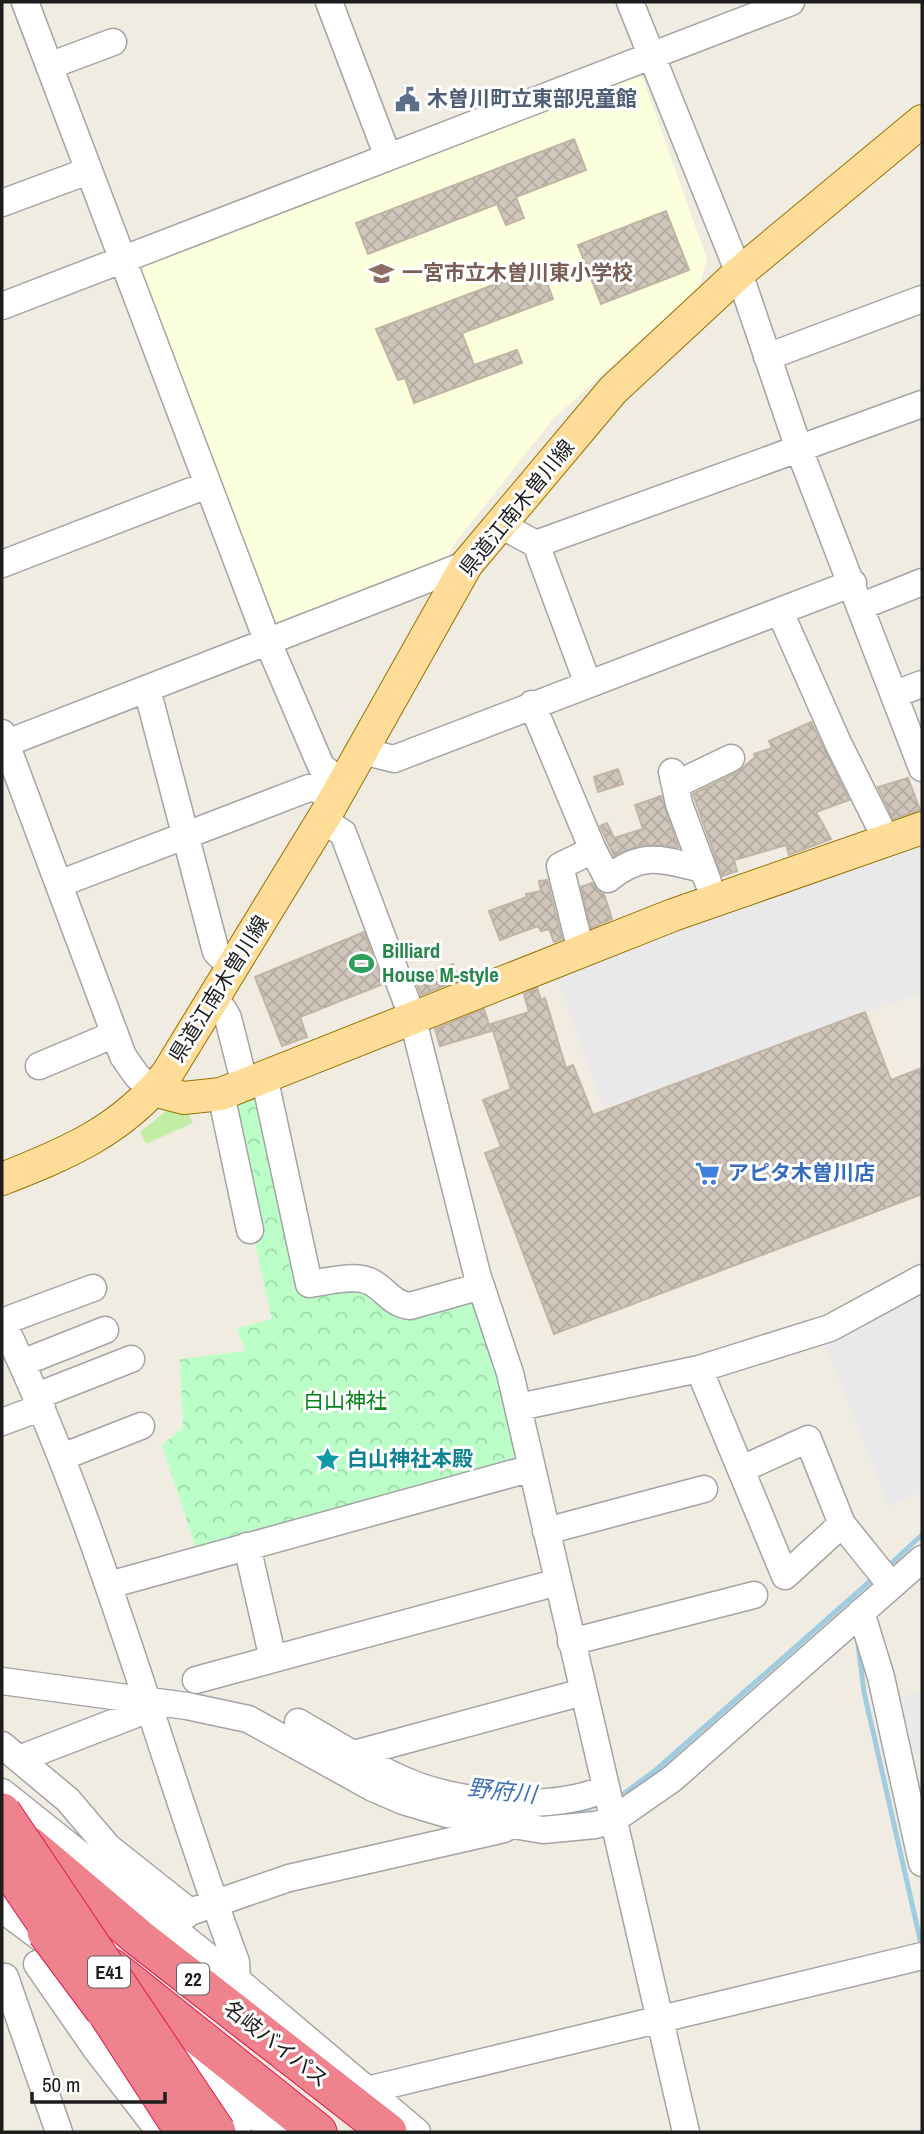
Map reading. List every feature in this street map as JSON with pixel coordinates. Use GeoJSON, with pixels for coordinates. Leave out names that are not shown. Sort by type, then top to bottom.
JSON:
{"type":"FeatureCollection","features":[{"type":"Feature","properties":{"kind":"highway","name":"E41"},"geometry":{"type":"LineString","coordinates":[[2,1812],[223,2112]]}},
{"type":"Feature","properties":{"kind":"highway","name":"名岐バイパス"},"geometry":{"type":"LineString","coordinates":[[2,1821],[139,1938],[388,2132]]}},
{"type":"Feature","properties":{"kind":"highway","name":"E41"},"geometry":{"type":"LineString","coordinates":[[2,1859],[184,2132]]}},
{"type":"Feature","properties":{"kind":"highway","name":"名岐バイパス"},"geometry":{"type":"LineString","coordinates":[[2,1875],[318,2132]]}},
{"type":"Feature","properties":{"kind":"highway"},"geometry":{"type":"LineString","coordinates":[[2,1875],[104,2010]]}},
{"type":"Feature","properties":{"kind":"main road","name":"県道江南木曽川線"},"geometry":{"type":"LineString","coordinates":[[2,1179],[59,1156],[110,1130],[153,1090],[211,1003],[333,801],[467,564],[613,390],[739,273],[922,121]]}},
{"type":"Feature","properties":{"kind":"main road","name":"県道江南木曽川線"},"geometry":{"type":"LineString","coordinates":[[153,1090],[184,1098],[243,1085],[412,1016],[715,900],[922,828]]}},
{"type":"Feature","properties":{"kind":"street"},"geometry":{"type":"LineString","coordinates":[[25,2],[267,640],[321,766],[343,833],[412,1016],[481,1286],[519,1408],[686,2132]]}},
{"type":"Feature","properties":{"kind":"street"},"geometry":{"type":"LineString","coordinates":[[329,2],[388,157]]}},
{"type":"Feature","properties":{"kind":"street"},"geometry":{"type":"LineString","coordinates":[[630,2],[739,273],[799,449],[922,768]]}},
{"type":"Feature","properties":{"kind":"street"},"geometry":{"type":"LineString","coordinates":[[2,306],[792,2]]}},
{"type":"Feature","properties":{"kind":"street"},"geometry":{"type":"LineString","coordinates":[[49,66],[113,41]]}},
{"type":"Feature","properties":{"kind":"street"},"geometry":{"type":"LineString","coordinates":[[2,203],[88,171]]}},
{"type":"Feature","properties":{"kind":"street"},"geometry":{"type":"LineString","coordinates":[[767,357],[922,299]]}},
{"type":"Feature","properties":{"kind":"street"},"geometry":{"type":"LineString","coordinates":[[536,544],[922,404]]}},
{"type":"Feature","properties":{"kind":"street"},"geometry":{"type":"LineString","coordinates":[[2,564],[207,485]]}},
{"type":"Feature","properties":{"kind":"street"},"geometry":{"type":"LineString","coordinates":[[499,524],[536,544],[587,684]]}},
{"type":"Feature","properties":{"kind":"street"},"geometry":{"type":"LineString","coordinates":[[153,1090],[137,1076],[124,1056],[3,740],[147,689],[467,564]]}},
{"type":"Feature","properties":{"kind":"street"},"geometry":{"type":"LineString","coordinates":[[362,751],[394,759],[532,704],[780,612],[922,582]]}},
{"type":"Feature","properties":{"kind":"street"},"geometry":{"type":"LineString","coordinates":[[780,612],[838,744],[886,839]]}},
{"type":"Feature","properties":{"kind":"street"},"geometry":{"type":"LineString","coordinates":[[895,694],[922,684]]}},
{"type":"Feature","properties":{"kind":"street"},"geometry":{"type":"LineString","coordinates":[[147,689],[216,952],[232,967]]}},
{"type":"Feature","properties":{"kind":"street"},"geometry":{"type":"LineString","coordinates":[[532,704],[593,850],[608,879],[619,870],[648,857],[703,869]]}},
{"type":"Feature","properties":{"kind":"street"},"geometry":{"type":"LineString","coordinates":[[715,900],[673,779],[731,758]]}},
{"type":"Feature","properties":{"kind":"street"},"geometry":{"type":"LineString","coordinates":[[59,884],[309,788],[317,789],[333,801]]}},
{"type":"Feature","properties":{"kind":"street"},"geometry":{"type":"LineString","coordinates":[[581,951],[560,866],[593,850]]}},
{"type":"Feature","properties":{"kind":"street"},"geometry":{"type":"LineString","coordinates":[[211,1003],[223,1009],[228,1018],[243,1085],[309,1283],[359,1278],[371,1281],[398,1305],[410,1306],[481,1286]]}},
{"type":"Feature","properties":{"kind":"street"},"geometry":{"type":"LineString","coordinates":[[39,1066],[115,1034]]}},
{"type":"Feature","properties":{"kind":"street"},"geometry":{"type":"LineString","coordinates":[[243,1085],[250,1230]]}},
{"type":"Feature","properties":{"kind":"street"},"geometry":{"type":"LineString","coordinates":[[519,1408],[699,1369],[830,1328],[922,1278]]}},
{"type":"Feature","properties":{"kind":"street"},"geometry":{"type":"LineString","coordinates":[[93,1288],[2,1322],[62,1457],[146,1696],[192,1914],[237,1980],[417,2132]]}},
{"type":"Feature","properties":{"kind":"street"},"geometry":{"type":"LineString","coordinates":[[22,1363],[105,1330]]}},
{"type":"Feature","properties":{"kind":"street"},"geometry":{"type":"LineString","coordinates":[[2,1422],[39,1401],[131,1359]]}},
{"type":"Feature","properties":{"kind":"street"},"geometry":{"type":"LineString","coordinates":[[699,1369],[785,1576],[842,1524]]}},
{"type":"Feature","properties":{"kind":"street"},"geometry":{"type":"LineString","coordinates":[[62,1457],[141,1426]]}},
{"type":"Feature","properties":{"kind":"street"},"geometry":{"type":"LineString","coordinates":[[741,1469],[808,1439],[842,1524],[883,1577]]}},
{"type":"Feature","properties":{"kind":"street"},"geometry":{"type":"LineString","coordinates":[[109,1585],[532,1468]]}},
{"type":"Feature","properties":{"kind":"street"},"geometry":{"type":"LineString","coordinates":[[546,1531],[704,1489]]}},
{"type":"Feature","properties":{"kind":"street"},"geometry":{"type":"LineString","coordinates":[[247,1546],[273,1659]]}},
{"type":"Feature","properties":{"kind":"street"},"geometry":{"type":"LineString","coordinates":[[298,1722],[408,1783],[498,1801],[556,1802],[583,1798],[609,1804],[672,1779],[861,1612],[883,1577],[922,1559]]}},
{"type":"Feature","properties":{"kind":"street"},"geometry":{"type":"LineString","coordinates":[[196,1680],[558,1582]]}},
{"type":"Feature","properties":{"kind":"street"},"geometry":{"type":"LineString","coordinates":[[571,1642],[754,1595]]}},
{"type":"Feature","properties":{"kind":"street"},"geometry":{"type":"LineString","coordinates":[[861,1612],[881,1677],[922,1863]]}},
{"type":"Feature","properties":{"kind":"street"},"geometry":{"type":"LineString","coordinates":[[2,1667],[248,1719],[403,1801],[447,1814],[543,1830],[595,1825],[609,1804]]}},
{"type":"Feature","properties":{"kind":"street"},"geometry":{"type":"LineString","coordinates":[[2,1681],[146,1696]]}},
{"type":"Feature","properties":{"kind":"street"},"geometry":{"type":"LineString","coordinates":[[354,1754],[583,1692]]}},
{"type":"Feature","properties":{"kind":"street"},"geometry":{"type":"LineString","coordinates":[[146,1696],[10,1752],[68,1800],[108,1847],[192,1914],[236,1962],[237,1980]]}},
{"type":"Feature","properties":{"kind":"street"},"geometry":{"type":"LineString","coordinates":[[2,1792],[192,1914]]}},
{"type":"Feature","properties":{"kind":"street"},"geometry":{"type":"LineString","coordinates":[[192,1914],[289,1878],[516,1826]]}},
{"type":"Feature","properties":{"kind":"street"},"geometry":{"type":"LineString","coordinates":[[2,1909],[44,1955],[223,2112],[238,2132]]}},
{"type":"Feature","properties":{"kind":"street"},"geometry":{"type":"LineString","coordinates":[[44,1955],[3,1978],[59,2132]]}},
{"type":"Feature","properties":{"kind":"street"},"geometry":{"type":"LineString","coordinates":[[44,1955],[96,2049],[160,2132]]}},
{"type":"Feature","properties":{"kind":"street"},"geometry":{"type":"LineString","coordinates":[[367,2090],[922,1956]]}},
{"type":"Feature","properties":{"kind":"street"},"geometry":{"type":"LineString","coordinates":[[176,2132],[223,2112],[275,2132]]}},
{"type":"Feature","properties":{"kind":"shaded area"},"geometry":{"type":"Polygon","coordinates":[[[636,75],[643,79],[707,259],[699,287],[553,419],[455,543],[444,566],[279,627],[268,622],[134,277],[142,263],[636,75]]]}},
{"type":"Feature","properties":{"kind":"shaded area"},"geometry":{"type":"Polygon","coordinates":[[[922,841],[922,992],[604,1109],[556,975],[922,841]]]}},
{"type":"Feature","properties":{"kind":"shaded area"},"geometry":{"type":"Polygon","coordinates":[[[922,1290],[922,1491],[889,1507],[824,1341],[922,1290]]]}},
{"type":"Feature","properties":{"kind":"shaded area"},"geometry":{"type":"Polygon","coordinates":[[[922,1691],[922,1755],[905,1758],[891,1699],[922,1691]]]}},
{"type":"Feature","properties":{"kind":"green space","name":"白山神社"},"geometry":{"type":"Polygon","coordinates":[[[257,1079],[306,1297],[364,1285],[398,1305],[484,1295],[530,1458],[200,1560],[162,1445],[183,1428],[180,1359],[245,1351],[237,1328],[272,1319],[221,1094],[257,1079]]]}},
{"type":"Feature","properties":{"kind":"green space"},"geometry":{"type":"Polygon","coordinates":[[[166,1111],[188,1113],[193,1123],[146,1144],[140,1132],[166,1111]]]}},
{"type":"Feature","properties":{"kind":"building"},"geometry":{"type":"Polygon","coordinates":[[[574,139],[586,170],[516,197],[524,218],[506,225],[497,204],[368,254],[356,223],[574,139]]]}},
{"type":"Feature","properties":{"kind":"building"},"geometry":{"type":"Polygon","coordinates":[[[666,211],[689,270],[601,304],[578,245],[666,211]]]}},
{"type":"Feature","properties":{"kind":"building"},"geometry":{"type":"Polygon","coordinates":[[[541,267],[553,299],[462,333],[474,365],[517,350],[522,363],[414,403],[405,378],[398,380],[376,329],[541,267]]]}},
{"type":"Feature","properties":{"kind":"building"},"geometry":{"type":"Polygon","coordinates":[[[811,722],[849,800],[816,812],[831,839],[789,855],[786,845],[734,860],[737,871],[722,876],[693,794],[738,772],[755,757],[754,754],[772,748],[769,741],[811,722]]]}},
{"type":"Feature","properties":{"kind":"building"},"geometry":{"type":"Polygon","coordinates":[[[618,769],[623,784],[598,792],[594,777],[618,769]]]}},
{"type":"Feature","properties":{"kind":"building"},"geometry":{"type":"Polygon","coordinates":[[[908,778],[920,810],[893,819],[878,787],[908,778]]]}},
{"type":"Feature","properties":{"kind":"building"},"geometry":{"type":"Polygon","coordinates":[[[661,796],[678,847],[641,845],[614,856],[600,826],[607,823],[614,838],[643,829],[635,805],[661,796]]]}},
{"type":"Feature","properties":{"kind":"building"},"geometry":{"type":"Polygon","coordinates":[[[547,880],[562,939],[554,942],[549,929],[541,931],[538,926],[500,940],[489,911],[527,897],[526,894],[541,891],[539,881],[547,880]]]}},
{"type":"Feature","properties":{"kind":"building"},"geometry":{"type":"Polygon","coordinates":[[[592,883],[604,894],[612,919],[591,928],[581,887],[592,883]]]}},
{"type":"Feature","properties":{"kind":"building"},"geometry":{"type":"Polygon","coordinates":[[[364,932],[383,984],[300,1017],[307,1037],[282,1046],[255,977],[364,932]]]}},
{"type":"Feature","properties":{"kind":"building"},"geometry":{"type":"Polygon","coordinates":[[[453,964],[459,980],[421,995],[415,979],[453,964]]]}},
{"type":"Feature","properties":{"kind":"building","name":"アピタ木曽川店"},"geometry":{"type":"Polygon","coordinates":[[[537,988],[541,1000],[545,998],[566,1068],[573,1065],[593,1115],[865,1012],[891,1080],[922,1068],[922,1194],[554,1334],[485,1153],[501,1147],[483,1100],[511,1089],[491,1024],[529,1012],[524,994],[537,988]]]}},
{"type":"Feature","properties":{"kind":"building"},"geometry":{"type":"Polygon","coordinates":[[[484,1009],[491,1031],[440,1046],[435,1029],[484,1009]]]}},
{"type":"Feature","properties":{"kind":"waterway","name":"野府川"},"geometry":{"type":"LineString","coordinates":[[886,1568],[922,1535]]}},
{"type":"Feature","properties":{"kind":"waterway","name":"野府川"},"geometry":{"type":"LineString","coordinates":[[618,1798],[657,1769],[876,1576]]}},
{"type":"Feature","properties":{"kind":"waterway"},"geometry":{"type":"LineString","coordinates":[[858,1644],[864,1692],[922,1948]]}},
{"type":"Feature","properties":{"kind":"waterway","name":"野府川"},"geometry":{"type":"LineString","coordinates":[[558,1813],[579,1812],[602,1803]]}},
{"type":"Feature","properties":{"kind":"place","name":"木曽川町立東部児童館"},"geometry":{"type":"Point","coordinates":[407,99]}},
{"type":"Feature","properties":{"kind":"place","name":"一宮市立木曽川東小学校"},"geometry":{"type":"Point","coordinates":[382,273]}},
{"type":"Feature","properties":{"kind":"place","name":"Billiard House M-style"},"geometry":{"type":"Point","coordinates":[362,963]}},
{"type":"Feature","properties":{"kind":"place","name":"アピタ木曽川店"},"geometry":{"type":"Point","coordinates":[708,1173]}},
{"type":"Feature","properties":{"kind":"place","name":"白山神社本殿"},"geometry":{"type":"Point","coordinates":[327,1459]}}]}
